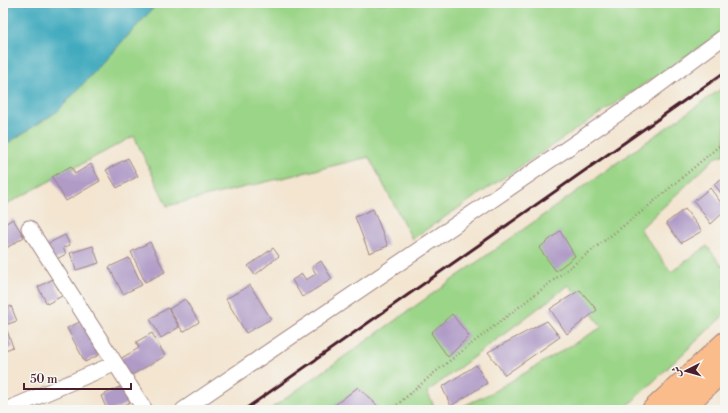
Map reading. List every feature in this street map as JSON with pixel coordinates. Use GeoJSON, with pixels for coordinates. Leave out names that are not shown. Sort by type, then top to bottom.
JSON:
{"type":"FeatureCollection","features":[{"type":"Feature","properties":{"kind":"highway"},"geometry":{"type":"LineString","coordinates":[[653,410],[725,343]]}},
{"type":"Feature","properties":{"kind":"highway"},"geometry":{"type":"LineString","coordinates":[[681,410],[725,368]]}},
{"type":"Feature","properties":{"kind":"street"},"geometry":{"type":"LineString","coordinates":[[183,410],[651,91],[725,36]]}},
{"type":"Feature","properties":{"kind":"street"},"geometry":{"type":"LineString","coordinates":[[29,228],[114,364],[145,410]]}},
{"type":"Feature","properties":{"kind":"street"},"geometry":{"type":"LineString","coordinates":[[6,410],[114,364]]}},
{"type":"Feature","properties":{"kind":"path"},"geometry":{"type":"LineString","coordinates":[[391,410],[434,373],[645,209],[725,141]]}},
{"type":"Feature","properties":{"kind":"green space"},"geometry":{"type":"Polygon","coordinates":[[[158,3],[725,3],[725,30],[412,239],[369,157],[167,206],[134,136],[3,206],[3,146],[58,111],[158,3]]]}},
{"type":"Feature","properties":{"kind":"green space"},"geometry":{"type":"Polygon","coordinates":[[[725,86],[725,154],[715,158],[640,229],[671,272],[707,246],[722,266],[725,264],[725,314],[623,410],[455,410],[491,393],[602,327],[569,285],[427,392],[436,410],[269,410],[725,86]]]}},
{"type":"Feature","properties":{"kind":"water"},"geometry":{"type":"Polygon","coordinates":[[[3,3],[158,3],[58,111],[3,146],[3,3]]]}},
{"type":"Feature","properties":{"kind":"building"},"geometry":{"type":"Polygon","coordinates":[[[128,158],[138,176],[117,188],[106,170],[128,158]]]}},
{"type":"Feature","properties":{"kind":"building"},"geometry":{"type":"Polygon","coordinates":[[[91,164],[100,181],[66,201],[52,177],[71,166],[75,174],[91,164]]]}},
{"type":"Feature","properties":{"kind":"building"},"geometry":{"type":"Polygon","coordinates":[[[725,176],[725,198],[714,184],[725,176]]]}},
{"type":"Feature","properties":{"kind":"building"},"geometry":{"type":"Polygon","coordinates":[[[710,188],[725,208],[725,211],[711,224],[694,201],[710,188]]]}},
{"type":"Feature","properties":{"kind":"building"},"geometry":{"type":"Polygon","coordinates":[[[373,209],[388,246],[369,253],[355,217],[373,209]]]}},
{"type":"Feature","properties":{"kind":"building"},"geometry":{"type":"Polygon","coordinates":[[[685,209],[702,231],[681,243],[666,223],[685,209]]]}},
{"type":"Feature","properties":{"kind":"building"},"geometry":{"type":"Polygon","coordinates":[[[13,219],[24,237],[5,249],[3,245],[3,225],[13,219]]]}},
{"type":"Feature","properties":{"kind":"building"},"geometry":{"type":"Polygon","coordinates":[[[560,231],[575,256],[556,271],[539,248],[560,231]]]}},
{"type":"Feature","properties":{"kind":"building"},"geometry":{"type":"Polygon","coordinates":[[[65,235],[70,245],[63,248],[66,254],[53,261],[45,245],[65,235]]]}},
{"type":"Feature","properties":{"kind":"building"},"geometry":{"type":"Polygon","coordinates":[[[150,242],[165,272],[145,282],[131,252],[150,242]]]}},
{"type":"Feature","properties":{"kind":"building"},"geometry":{"type":"Polygon","coordinates":[[[93,246],[99,263],[76,270],[70,253],[93,246]]]}},
{"type":"Feature","properties":{"kind":"building"},"geometry":{"type":"Polygon","coordinates":[[[273,248],[279,256],[255,275],[248,266],[273,248]]]}},
{"type":"Feature","properties":{"kind":"building"},"geometry":{"type":"Polygon","coordinates":[[[129,258],[142,285],[123,294],[109,267],[129,258]]]}},
{"type":"Feature","properties":{"kind":"building"},"geometry":{"type":"Polygon","coordinates":[[[321,261],[332,279],[302,297],[292,280],[302,274],[306,280],[316,274],[312,267],[321,261]]]}},
{"type":"Feature","properties":{"kind":"building"},"geometry":{"type":"Polygon","coordinates":[[[53,279],[62,296],[47,304],[38,287],[53,279]]]}},
{"type":"Feature","properties":{"kind":"building"},"geometry":{"type":"Polygon","coordinates":[[[250,285],[271,319],[246,333],[226,299],[250,285]]]}},
{"type":"Feature","properties":{"kind":"building"},"geometry":{"type":"Polygon","coordinates":[[[580,290],[597,310],[567,334],[550,309],[580,290]]]}},
{"type":"Feature","properties":{"kind":"building"},"geometry":{"type":"Polygon","coordinates":[[[185,299],[199,322],[183,332],[169,309],[185,299]]]}},
{"type":"Feature","properties":{"kind":"building"},"geometry":{"type":"Polygon","coordinates":[[[11,306],[17,321],[5,325],[13,347],[3,351],[3,310],[11,306]]]}},
{"type":"Feature","properties":{"kind":"building"},"geometry":{"type":"Polygon","coordinates":[[[168,308],[179,327],[161,338],[150,319],[168,308]]]}},
{"type":"Feature","properties":{"kind":"building"},"geometry":{"type":"Polygon","coordinates":[[[452,314],[469,336],[448,357],[431,333],[452,314]]]}},
{"type":"Feature","properties":{"kind":"building"},"geometry":{"type":"Polygon","coordinates":[[[82,321],[99,355],[85,362],[67,328],[82,321]]]}},
{"type":"Feature","properties":{"kind":"building"},"geometry":{"type":"Polygon","coordinates":[[[547,321],[560,337],[505,375],[488,352],[547,321]]]}},
{"type":"Feature","properties":{"kind":"building"},"geometry":{"type":"Polygon","coordinates":[[[152,333],[165,356],[128,377],[118,360],[139,348],[136,342],[152,333]]]}},
{"type":"Feature","properties":{"kind":"building"},"geometry":{"type":"Polygon","coordinates":[[[476,365],[487,383],[451,406],[442,387],[476,365]]]}},
{"type":"Feature","properties":{"kind":"building"},"geometry":{"type":"Polygon","coordinates":[[[122,386],[130,402],[114,410],[107,410],[101,396],[122,386]]]}},
{"type":"Feature","properties":{"kind":"building"},"geometry":{"type":"Polygon","coordinates":[[[358,387],[381,409],[328,410],[344,398],[358,387]]]}},
{"type":"Feature","properties":{"kind":"railway"},"geometry":{"type":"LineString","coordinates":[[244,410],[725,72]]}}]}
